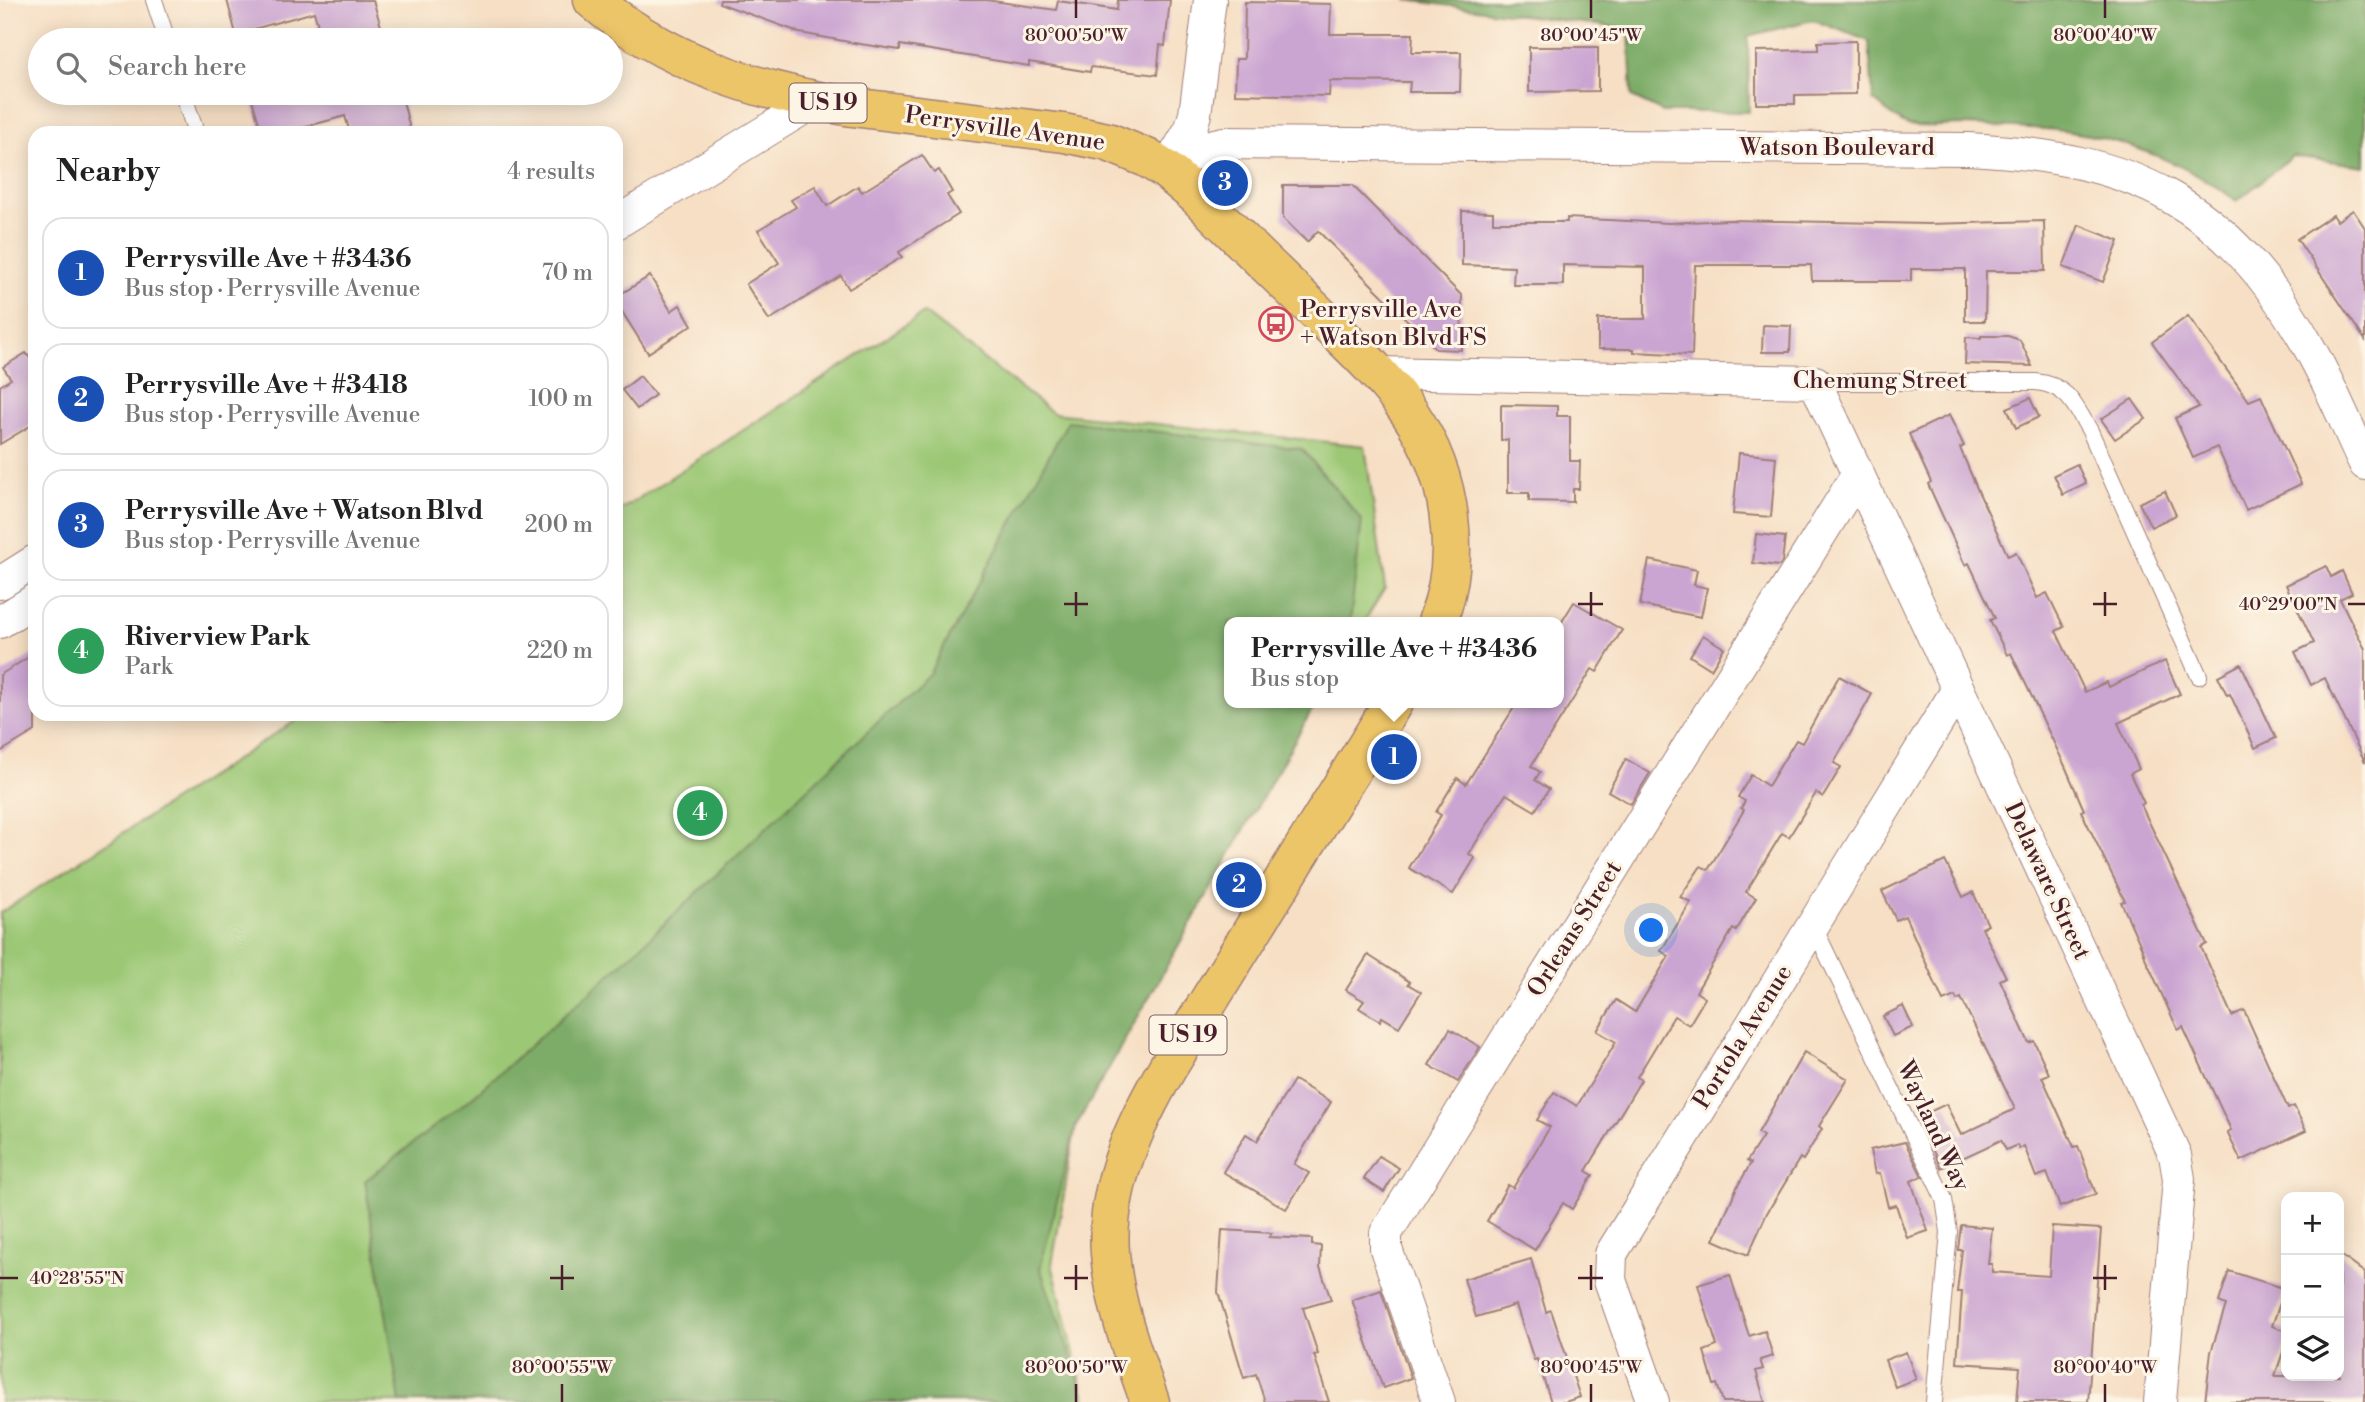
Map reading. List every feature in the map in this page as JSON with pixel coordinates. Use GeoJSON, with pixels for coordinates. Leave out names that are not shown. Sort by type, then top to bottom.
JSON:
{"type":"FeatureCollection","features":[{"type":"Feature","properties":{"kind":"main road","name":"Perrysville Avenue"},"geometry":{"type":"LineString","coordinates":[[593,0],[631,29],[694,63],[751,86],[815,101],[1086,137],[1128,149],[1166,170],[1378,373],[1406,405],[1419,425],[1430,445],[1449,509],[1452,553],[1445,597],[1439,617]]}},
{"type":"Feature","properties":{"kind":"main road","name":"US 19"},"geometry":{"type":"LineString","coordinates":[[1150,1402],[1121,1313],[1110,1253],[1114,1199],[1128,1145],[1139,1117],[1168,1067],[1391,708]]}},
{"type":"Feature","properties":{"kind":"street"},"geometry":{"type":"LineString","coordinates":[[1166,170],[1191,128],[1195,114],[1210,0]]}},
{"type":"Feature","properties":{"kind":"street"},"geometry":{"type":"LineString","coordinates":[[623,219],[815,101]]}},
{"type":"Feature","properties":{"kind":"street","name":"Watson Boulevard"},"geometry":{"type":"LineString","coordinates":[[1166,170],[1206,147],[1223,143],[1968,149],[2046,155],[2081,162],[2140,182],[2185,205],[2216,228],[2245,256],[2269,286],[2311,351],[2365,464]]}},
{"type":"Feature","properties":{"kind":"street","name":"Chemung Street"},"geometry":{"type":"LineString","coordinates":[[1378,373],[1815,382]]}},
{"type":"Feature","properties":{"kind":"street","name":"Delaware Street"},"geometry":{"type":"LineString","coordinates":[[1815,382],[2175,1155],[2179,1179],[2160,1402]]}},
{"type":"Feature","properties":{"kind":"street","name":"Orleans Street"},"geometry":{"type":"LineString","coordinates":[[1439,1402],[1386,1249],[1386,1233],[1858,474]]}},
{"type":"Feature","properties":{"kind":"street"},"geometry":{"type":"LineString","coordinates":[[9,595],[28,570]]}},
{"type":"Feature","properties":{"kind":"street","name":"Portola Avenue"},"geometry":{"type":"LineString","coordinates":[[1653,1402],[1610,1280],[1611,1254],[1958,689]]}},
{"type":"Feature","properties":{"kind":"lane"},"geometry":{"type":"LineString","coordinates":[[154,0],[163,28]]}},
{"type":"Feature","properties":{"kind":"lane"},"geometry":{"type":"LineString","coordinates":[[187,105],[194,126]]}},
{"type":"Feature","properties":{"kind":"lane","name":"Chemung Street"},"geometry":{"type":"LineString","coordinates":[[1815,382],[2036,382],[2057,386],[2071,400],[2090,431],[2199,677]]}},
{"type":"Feature","properties":{"kind":"lane","name":"Wayland Way"},"geometry":{"type":"LineString","coordinates":[[1813,925],[1944,1199],[1949,1232],[1934,1402]]}},
{"type":"Feature","properties":{"kind":"green space"},"geometry":{"type":"Polygon","coordinates":[[[1406,0],[2365,0],[2365,166],[2292,156],[2237,201],[2177,165],[2110,140],[2013,127],[1908,125],[1873,100],[1869,41],[1813,20],[1748,36],[1749,112],[1663,112],[1632,97],[1629,29],[1406,0]]]}},
{"type":"Feature","properties":{"kind":"green space"},"geometry":{"type":"Polygon","coordinates":[[[924,313],[1053,413],[1365,446],[1385,588],[1367,617],[1224,617],[1224,708],[1228,708],[1084,1077],[1052,1264],[1086,1402],[0,1402],[0,913],[295,721],[623,721],[623,508],[924,313]]]}},
{"type":"Feature","properties":{"kind":"green space"},"geometry":{"type":"Polygon","coordinates":[[[1068,421],[1302,449],[1362,520],[1351,617],[1224,617],[1224,708],[1313,708],[1076,1126],[1040,1268],[1087,1402],[400,1402],[365,1181],[476,1094],[627,959],[929,674],[1068,421]]]}},
{"type":"Feature","properties":{"kind":"building"},"geometry":{"type":"Polygon","coordinates":[[[227,0],[373,0],[381,28],[319,28],[314,12],[257,28],[234,28],[227,0]]]}},
{"type":"Feature","properties":{"kind":"building"},"geometry":{"type":"Polygon","coordinates":[[[720,0],[986,0],[1056,10],[1058,1],[1117,10],[1118,0],[1170,0],[1165,46],[1160,45],[1157,75],[1091,67],[1090,72],[1029,62],[1029,66],[900,45],[900,50],[860,44],[795,32],[719,3],[720,0]]]}},
{"type":"Feature","properties":{"kind":"building"},"geometry":{"type":"Polygon","coordinates":[[[1245,2],[1331,4],[1330,34],[1413,34],[1412,52],[1461,52],[1460,92],[1409,92],[1410,82],[1330,81],[1329,96],[1235,94],[1236,59],[1244,59],[1245,2]]]}},
{"type":"Feature","properties":{"kind":"building"},"geometry":{"type":"Polygon","coordinates":[[[1856,41],[1856,94],[1795,95],[1795,104],[1756,104],[1756,51],[1818,50],[1818,42],[1856,41]]]}},
{"type":"Feature","properties":{"kind":"building"},"geometry":{"type":"Polygon","coordinates":[[[1529,47],[1598,47],[1598,91],[1529,92],[1529,47]]]}},
{"type":"Feature","properties":{"kind":"building"},"geometry":{"type":"Polygon","coordinates":[[[254,105],[404,105],[409,126],[348,126],[345,116],[309,126],[260,126],[254,105]]]}},
{"type":"Feature","properties":{"kind":"building"},"geometry":{"type":"Polygon","coordinates":[[[922,155],[934,173],[939,170],[952,192],[947,195],[959,214],[899,252],[902,257],[849,289],[841,276],[769,320],[746,284],[779,263],[758,230],[796,207],[791,200],[815,186],[827,206],[858,186],[862,192],[922,155]]]}},
{"type":"Feature","properties":{"kind":"building"},"geometry":{"type":"Polygon","coordinates":[[[1283,185],[1352,185],[1462,296],[1461,350],[1436,349],[1318,231],[1307,242],[1283,218],[1283,185]]]}},
{"type":"Feature","properties":{"kind":"building"},"geometry":{"type":"Polygon","coordinates":[[[2353,210],[2365,228],[2365,340],[2297,239],[2333,215],[2337,221],[2353,210]]]}},
{"type":"Feature","properties":{"kind":"building"},"geometry":{"type":"Polygon","coordinates":[[[1462,211],[1493,212],[1493,222],[1567,222],[1567,218],[1669,223],[1729,220],[1928,224],[2044,221],[2045,271],[1986,271],[1985,321],[1965,321],[1965,269],[1911,269],[1911,281],[1812,281],[1811,265],[1695,265],[1692,355],[1634,352],[1634,349],[1598,349],[1598,319],[1645,319],[1645,267],[1563,265],[1563,285],[1513,285],[1514,267],[1462,265],[1462,211]]]}},
{"type":"Feature","properties":{"kind":"building"},"geometry":{"type":"Polygon","coordinates":[[[2079,225],[2119,241],[2103,282],[2063,267],[2079,225]]]}},
{"type":"Feature","properties":{"kind":"building"},"geometry":{"type":"Polygon","coordinates":[[[650,276],[671,311],[680,305],[692,325],[648,353],[623,313],[623,293],[650,276]]]}},
{"type":"Feature","properties":{"kind":"building"},"geometry":{"type":"Polygon","coordinates":[[[2188,316],[2249,401],[2261,396],[2301,484],[2246,510],[2217,447],[2193,458],[2175,418],[2199,407],[2152,342],[2188,316]]]}},
{"type":"Feature","properties":{"kind":"building"},"geometry":{"type":"Polygon","coordinates":[[[1763,325],[1791,326],[1790,352],[1762,352],[1763,325]]]}},
{"type":"Feature","properties":{"kind":"building"},"geometry":{"type":"Polygon","coordinates":[[[2008,336],[2020,340],[2032,366],[1965,364],[1966,337],[2008,336]]]}},
{"type":"Feature","properties":{"kind":"building"},"geometry":{"type":"Polygon","coordinates":[[[26,353],[28,355],[28,427],[0,444],[0,386],[11,379],[3,367],[26,353]]]}},
{"type":"Feature","properties":{"kind":"building"},"geometry":{"type":"Polygon","coordinates":[[[640,376],[655,395],[637,409],[623,389],[640,376]]]}},
{"type":"Feature","properties":{"kind":"building"},"geometry":{"type":"Polygon","coordinates":[[[2030,398],[2039,417],[2016,428],[2007,408],[2030,398]]]}},
{"type":"Feature","properties":{"kind":"building"},"geometry":{"type":"Polygon","coordinates":[[[2132,399],[2146,419],[2115,439],[2101,419],[2132,399]]]}},
{"type":"Feature","properties":{"kind":"building"},"geometry":{"type":"Polygon","coordinates":[[[1501,405],[1557,406],[1557,416],[1570,416],[1570,461],[1580,461],[1579,489],[1573,489],[1573,502],[1529,501],[1529,493],[1508,493],[1508,440],[1501,440],[1501,405]]]}},
{"type":"Feature","properties":{"kind":"building"},"geometry":{"type":"Polygon","coordinates":[[[1949,415],[1964,446],[1960,448],[2008,556],[2016,552],[2037,598],[2047,593],[2064,627],[2056,631],[2085,692],[2107,682],[2109,687],[2165,661],[2180,694],[2118,723],[2139,769],[2130,774],[2144,803],[2141,805],[2207,944],[2201,947],[2232,1016],[2244,1010],[2288,1109],[2294,1106],[2306,1131],[2241,1161],[2227,1132],[2231,1130],[2183,1027],[2178,1030],[2143,953],[2121,902],[2125,901],[2081,811],[2084,810],[2065,766],[2011,653],[2007,655],[1990,620],[1995,618],[1969,563],[1965,565],[1928,484],[1931,482],[1909,434],[1949,415]]]}},
{"type":"Feature","properties":{"kind":"building"},"geometry":{"type":"Polygon","coordinates":[[[1739,453],[1776,457],[1771,517],[1733,514],[1739,453]]]}},
{"type":"Feature","properties":{"kind":"building"},"geometry":{"type":"Polygon","coordinates":[[[2077,464],[2086,484],[2063,495],[2054,475],[2077,464]]]}},
{"type":"Feature","properties":{"kind":"building"},"geometry":{"type":"Polygon","coordinates":[[[2165,491],[2176,515],[2151,527],[2139,503],[2165,491]]]}},
{"type":"Feature","properties":{"kind":"building"},"geometry":{"type":"Polygon","coordinates":[[[1756,534],[1785,537],[1782,562],[1779,566],[1753,563],[1756,534]]]}},
{"type":"Feature","properties":{"kind":"building"},"geometry":{"type":"Polygon","coordinates":[[[1649,560],[1697,570],[1694,585],[1707,588],[1701,617],[1640,605],[1649,560]]]}},
{"type":"Feature","properties":{"kind":"building"},"geometry":{"type":"Polygon","coordinates":[[[2326,566],[2331,577],[2342,571],[2352,593],[2340,599],[2365,649],[2365,762],[2325,678],[2311,685],[2295,652],[2314,643],[2286,585],[2326,566]]]}},
{"type":"Feature","properties":{"kind":"building"},"geometry":{"type":"Polygon","coordinates":[[[1574,602],[1622,630],[1597,672],[1592,669],[1531,766],[1540,772],[1535,780],[1549,789],[1535,811],[1506,794],[1469,854],[1475,858],[1453,894],[1409,868],[1441,815],[1436,812],[1457,778],[1466,784],[1514,708],[1564,708],[1564,618],[1574,602]]]}},
{"type":"Feature","properties":{"kind":"building"},"geometry":{"type":"Polygon","coordinates":[[[1703,635],[1724,648],[1711,669],[1690,656],[1703,635]]]}},
{"type":"Feature","properties":{"kind":"building"},"geometry":{"type":"Polygon","coordinates":[[[28,657],[28,721],[35,721],[35,731],[0,752],[0,675],[28,657]]]}},
{"type":"Feature","properties":{"kind":"building"},"geometry":{"type":"Polygon","coordinates":[[[2241,664],[2276,738],[2255,748],[2230,694],[2227,695],[2218,676],[2241,664]]]}},
{"type":"Feature","properties":{"kind":"building"},"geometry":{"type":"Polygon","coordinates":[[[1839,676],[1872,694],[1834,763],[1841,767],[1823,797],[1816,793],[1789,837],[1782,833],[1746,892],[1756,898],[1736,931],[1733,929],[1696,992],[1705,998],[1689,1025],[1674,1016],[1637,1077],[1641,1080],[1586,1171],[1593,1175],[1572,1209],[1563,1203],[1535,1250],[1487,1221],[1508,1185],[1513,1188],[1550,1127],[1537,1120],[1554,1092],[1577,1106],[1616,1042],[1597,1031],[1616,1000],[1635,1012],[1669,956],[1661,951],[1691,902],[1680,897],[1701,866],[1708,870],[1744,810],[1741,808],[1745,801],[1738,797],[1751,775],[1768,786],[1796,740],[1802,743],[1839,676]]]}},
{"type":"Feature","properties":{"kind":"building"},"geometry":{"type":"Polygon","coordinates":[[[1626,759],[1650,773],[1631,804],[1608,791],[1626,759]]]}},
{"type":"Feature","properties":{"kind":"building"},"geometry":{"type":"Polygon","coordinates":[[[1945,861],[1963,897],[1973,892],[1988,925],[1982,928],[2006,977],[2000,980],[2029,1043],[2034,1041],[2049,1074],[2042,1077],[2074,1147],[2078,1146],[2096,1194],[2060,1207],[2047,1173],[2036,1177],[2024,1146],[2019,1149],[2017,1145],[2006,1150],[2001,1140],[1941,1168],[1927,1138],[1935,1136],[1925,1114],[1946,1104],[1961,1135],[2015,1109],[1961,998],[1957,1000],[1955,996],[1943,1001],[1905,916],[1896,920],[1882,891],[1945,861]]]}},
{"type":"Feature","properties":{"kind":"building"},"geometry":{"type":"Polygon","coordinates":[[[1368,955],[1421,992],[1399,1027],[1382,1017],[1380,1021],[1359,1008],[1364,1001],[1346,990],[1368,955]]]}},
{"type":"Feature","properties":{"kind":"building"},"geometry":{"type":"Polygon","coordinates":[[[1903,1006],[1913,1027],[1893,1036],[1883,1016],[1903,1006]]]}},
{"type":"Feature","properties":{"kind":"building"},"geometry":{"type":"Polygon","coordinates":[[[1450,1029],[1480,1047],[1458,1082],[1429,1065],[1450,1029]]]}},
{"type":"Feature","properties":{"kind":"building"},"geometry":{"type":"Polygon","coordinates":[[[1804,1052],[1848,1079],[1819,1126],[1822,1129],[1803,1160],[1800,1158],[1767,1213],[1748,1255],[1714,1240],[1736,1189],[1751,1163],[1747,1161],[1763,1136],[1758,1133],[1804,1052]]]}},
{"type":"Feature","properties":{"kind":"building"},"geometry":{"type":"Polygon","coordinates":[[[1294,1080],[1331,1102],[1294,1164],[1309,1173],[1286,1209],[1223,1172],[1246,1134],[1257,1141],[1294,1080]]]}},
{"type":"Feature","properties":{"kind":"building"},"geometry":{"type":"Polygon","coordinates":[[[1905,1142],[1922,1176],[1911,1181],[1928,1231],[1907,1238],[1896,1205],[1888,1207],[1880,1173],[1875,1174],[1870,1150],[1905,1142]]]}},
{"type":"Feature","properties":{"kind":"building"},"geometry":{"type":"Polygon","coordinates":[[[1379,1156],[1399,1168],[1384,1192],[1364,1179],[1379,1156]]]}},
{"type":"Feature","properties":{"kind":"building"},"geometry":{"type":"Polygon","coordinates":[[[1961,1225],[1992,1228],[1988,1264],[1992,1264],[1992,1272],[2049,1276],[2052,1226],[2101,1229],[2088,1402],[2017,1402],[2020,1367],[1957,1363],[1962,1292],[1957,1292],[1962,1250],[1958,1250],[1961,1225]]]}},
{"type":"Feature","properties":{"kind":"building"},"geometry":{"type":"Polygon","coordinates":[[[1222,1230],[1272,1233],[1269,1237],[1312,1239],[1312,1245],[1321,1246],[1320,1267],[1331,1300],[1303,1308],[1318,1354],[1314,1355],[1329,1402],[1265,1402],[1256,1374],[1244,1378],[1218,1292],[1222,1230]]]}},
{"type":"Feature","properties":{"kind":"building"},"geometry":{"type":"Polygon","coordinates":[[[2344,1258],[2365,1273],[2365,1402],[2205,1402],[2211,1352],[2226,1305],[2219,1302],[2229,1271],[2281,1288],[2281,1300],[2272,1326],[2281,1329],[2281,1358],[2275,1376],[2281,1376],[2281,1381],[2344,1381],[2344,1258]]]}},
{"type":"Feature","properties":{"kind":"building"},"geometry":{"type":"Polygon","coordinates":[[[1531,1259],[1546,1312],[1551,1310],[1580,1397],[1565,1402],[1551,1402],[1516,1305],[1476,1317],[1464,1279],[1531,1259]]]}},
{"type":"Feature","properties":{"kind":"building"},"geometry":{"type":"Polygon","coordinates":[[[1730,1275],[1749,1336],[1765,1331],[1773,1356],[1760,1360],[1763,1369],[1756,1371],[1765,1402],[1723,1402],[1717,1384],[1714,1385],[1704,1351],[1717,1346],[1698,1285],[1730,1275]]]}},
{"type":"Feature","properties":{"kind":"building"},"geometry":{"type":"Polygon","coordinates":[[[1381,1290],[1411,1378],[1383,1388],[1352,1300],[1381,1290]]]}},
{"type":"Feature","properties":{"kind":"building"},"geometry":{"type":"Polygon","coordinates":[[[1906,1352],[1916,1379],[1895,1387],[1885,1360],[1906,1352]]]}},
{"type":"Feature","properties":{"kind":"place","name":"Perrysville Ave + Watson Blvd"},"geometry":{"type":"Point","coordinates":[1225,183]}},
{"type":"Feature","properties":{"kind":"place","name":"Perrysville Ave + Watson Blvd FS"},"geometry":{"type":"Point","coordinates":[1276,324]}},
{"type":"Feature","properties":{"kind":"place","name":"Perrysville Ave + #3436"},"geometry":{"type":"Point","coordinates":[1394,757]}},
{"type":"Feature","properties":{"kind":"place","name":"Riverview Park"},"geometry":{"type":"Point","coordinates":[700,813]}},
{"type":"Feature","properties":{"kind":"place","name":"Perrysville Ave + #3418"},"geometry":{"type":"Point","coordinates":[1239,885]}}]}
